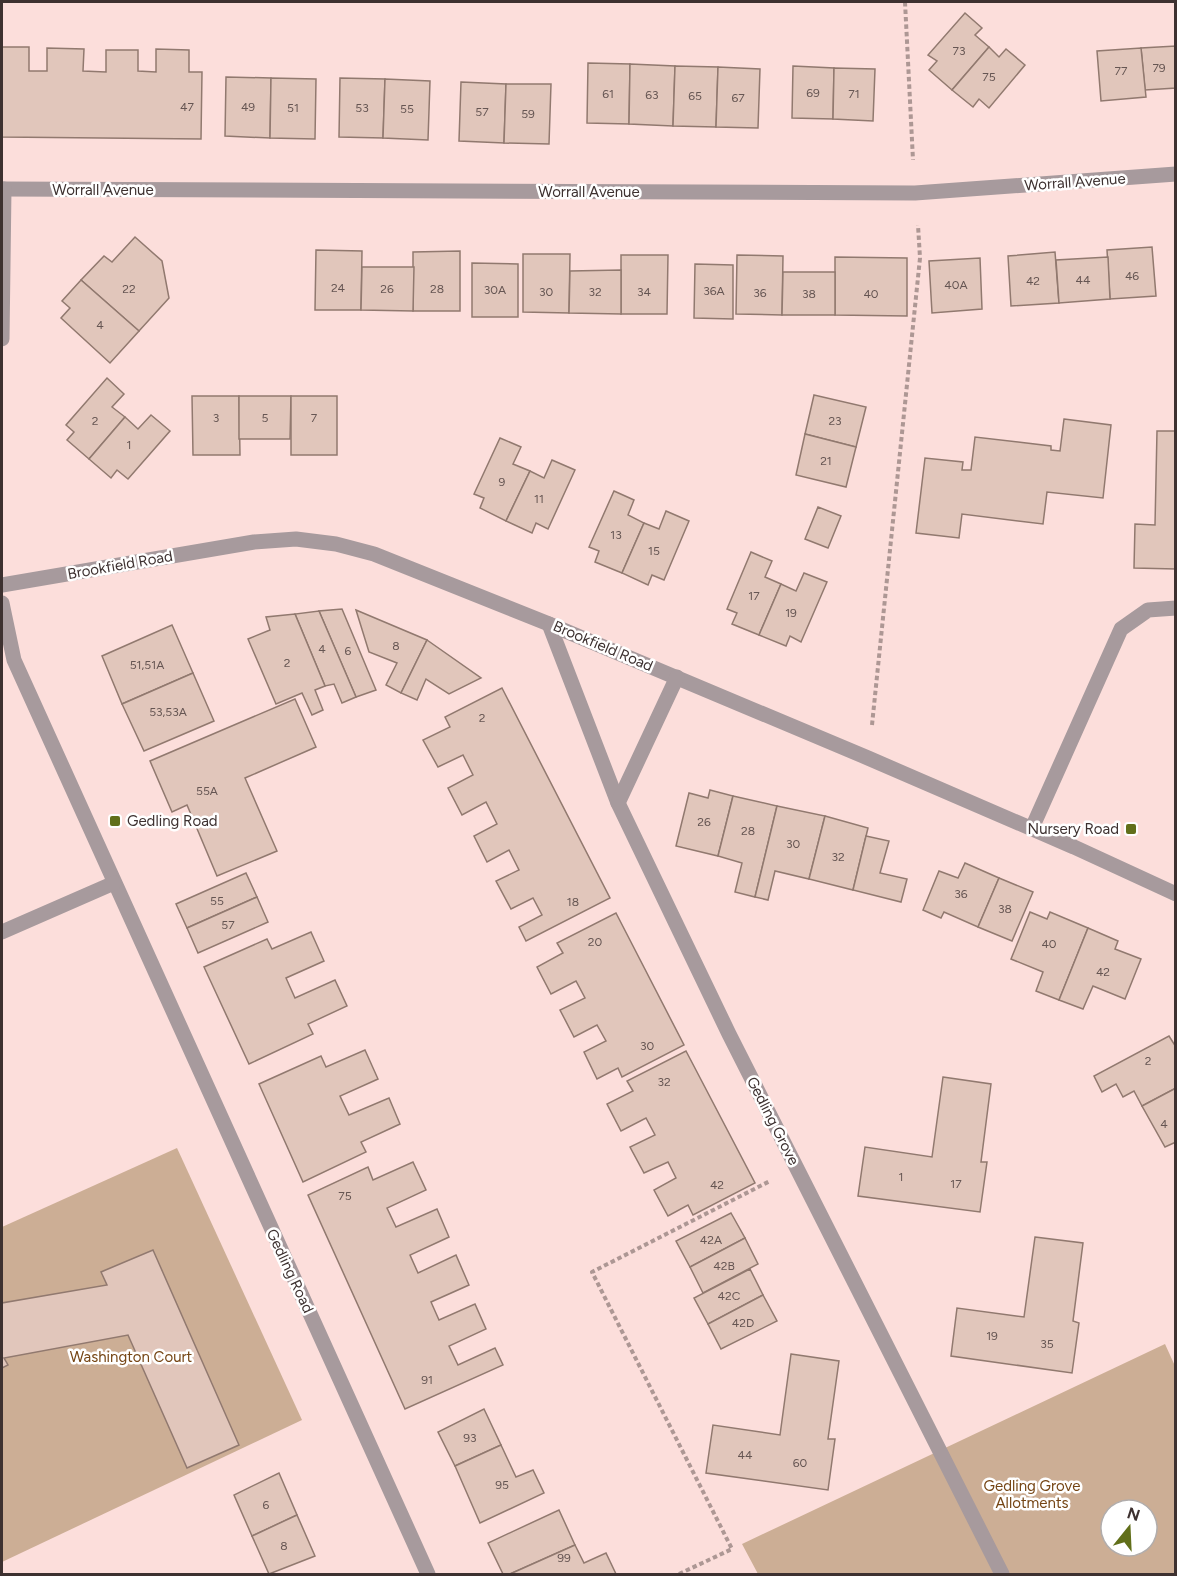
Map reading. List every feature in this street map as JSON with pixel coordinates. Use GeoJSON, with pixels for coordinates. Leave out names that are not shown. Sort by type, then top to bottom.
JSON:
{"type":"FeatureCollection","features":[{"type":"Feature","properties":{"kind":"street","name":"Worrall Avenue"},"geometry":{"type":"LineString","coordinates":[[3,189],[915,193],[1176,174]]}},
{"type":"Feature","properties":{"kind":"street"},"geometry":{"type":"LineString","coordinates":[[2,339],[3,189]]}},
{"type":"Feature","properties":{"kind":"street","name":"Brookfield Road"},"geometry":{"type":"LineString","coordinates":[[2,585],[254,542],[296,539],[336,544],[374,554],[549,624],[868,758],[1032,828],[1176,894]]}},
{"type":"Feature","properties":{"kind":"street","name":"Gedling Road"},"geometry":{"type":"LineString","coordinates":[[2,603],[14,660],[428,1575]]}},
{"type":"Feature","properties":{"kind":"street"},"geometry":{"type":"LineString","coordinates":[[1032,828],[1121,629],[1148,610],[1176,608]]}},
{"type":"Feature","properties":{"kind":"street","name":"Gedling Grove"},"geometry":{"type":"LineString","coordinates":[[549,624],[618,803],[797,1167],[1002,1575]]}},
{"type":"Feature","properties":{"kind":"street"},"geometry":{"type":"LineString","coordinates":[[618,803],[676,677]]}},
{"type":"Feature","properties":{"kind":"street"},"geometry":{"type":"LineString","coordinates":[[2,932],[114,883]]}},
{"type":"Feature","properties":{"kind":"path"},"geometry":{"type":"LineString","coordinates":[[868,758],[920,258],[905,2]]}},
{"type":"Feature","properties":{"kind":"path"},"geometry":{"type":"LineString","coordinates":[[679,1575],[732,1549],[592,1272],[797,1167]]}},
{"type":"Feature","properties":{"kind":"green space","name":"Washington Court"},"geometry":{"type":"Polygon","coordinates":[[[177,1148],[302,1420],[2,1562],[2,1227],[177,1148]]]}},
{"type":"Feature","properties":{"kind":"green space","name":"Gedling Grove Allotments"},"geometry":{"type":"Polygon","coordinates":[[[1165,1344],[1175,1366],[1175,1574],[758,1574],[742,1544],[1165,1344]]]}},
{"type":"Feature","properties":{"kind":"building"},"geometry":{"type":"Polygon","coordinates":[[[965,13],[982,28],[975,35],[989,47],[952,90],[929,70],[937,61],[928,55],[965,13]]]}},
{"type":"Feature","properties":{"kind":"building"},"geometry":{"type":"Polygon","coordinates":[[[1176,46],[1176,88],[1145,90],[1141,48],[1176,46]]]}},
{"type":"Feature","properties":{"kind":"building"},"geometry":{"type":"Polygon","coordinates":[[[2,47],[29,47],[29,71],[47,71],[47,48],[84,49],[83,71],[106,72],[106,50],[138,50],[138,71],[156,72],[156,49],[189,50],[189,72],[202,72],[201,139],[2,137],[2,47]]]}},
{"type":"Feature","properties":{"kind":"building"},"geometry":{"type":"Polygon","coordinates":[[[989,47],[999,57],[1006,49],[1025,65],[989,108],[979,99],[973,107],[952,90],[989,47]]]}},
{"type":"Feature","properties":{"kind":"building"},"geometry":{"type":"Polygon","coordinates":[[[1141,48],[1146,97],[1101,101],[1097,51],[1141,48]]]}},
{"type":"Feature","properties":{"kind":"building"},"geometry":{"type":"Polygon","coordinates":[[[588,63],[630,64],[629,124],[587,123],[588,63]]]}},
{"type":"Feature","properties":{"kind":"building"},"geometry":{"type":"Polygon","coordinates":[[[630,64],[675,66],[673,126],[629,124],[630,64]]]}},
{"type":"Feature","properties":{"kind":"building"},"geometry":{"type":"Polygon","coordinates":[[[675,66],[718,67],[716,127],[673,126],[675,66]]]}},
{"type":"Feature","properties":{"kind":"building"},"geometry":{"type":"Polygon","coordinates":[[[793,66],[834,68],[833,119],[792,118],[793,66]]]}},
{"type":"Feature","properties":{"kind":"building"},"geometry":{"type":"Polygon","coordinates":[[[718,67],[760,69],[758,128],[716,127],[718,67]]]}},
{"type":"Feature","properties":{"kind":"building"},"geometry":{"type":"Polygon","coordinates":[[[834,68],[875,69],[873,121],[833,119],[834,68]]]}},
{"type":"Feature","properties":{"kind":"building"},"geometry":{"type":"Polygon","coordinates":[[[226,77],[271,78],[270,138],[225,136],[226,77]]]}},
{"type":"Feature","properties":{"kind":"building"},"geometry":{"type":"Polygon","coordinates":[[[271,78],[316,79],[315,139],[270,138],[271,78]]]}},
{"type":"Feature","properties":{"kind":"building"},"geometry":{"type":"Polygon","coordinates":[[[340,78],[385,79],[383,138],[339,137],[340,78]]]}},
{"type":"Feature","properties":{"kind":"building"},"geometry":{"type":"Polygon","coordinates":[[[385,79],[430,81],[428,140],[383,138],[385,79]]]}},
{"type":"Feature","properties":{"kind":"building"},"geometry":{"type":"Polygon","coordinates":[[[461,82],[506,84],[504,143],[459,141],[461,82]]]}},
{"type":"Feature","properties":{"kind":"building"},"geometry":{"type":"Polygon","coordinates":[[[506,84],[551,84],[549,144],[504,143],[506,84]]]}},
{"type":"Feature","properties":{"kind":"building"},"geometry":{"type":"Polygon","coordinates":[[[135,237],[162,261],[169,298],[139,331],[81,280],[104,256],[112,262],[135,237]]]}},
{"type":"Feature","properties":{"kind":"building"},"geometry":{"type":"Polygon","coordinates":[[[1152,247],[1156,296],[1110,299],[1107,250],[1152,247]]]}},
{"type":"Feature","properties":{"kind":"building"},"geometry":{"type":"Polygon","coordinates":[[[316,250],[362,251],[361,310],[315,310],[316,250]]]}},
{"type":"Feature","properties":{"kind":"building"},"geometry":{"type":"Polygon","coordinates":[[[460,251],[460,311],[413,311],[413,252],[460,251]]]}},
{"type":"Feature","properties":{"kind":"building"},"geometry":{"type":"Polygon","coordinates":[[[1055,252],[1059,303],[1011,306],[1008,256],[1055,252]]]}},
{"type":"Feature","properties":{"kind":"building"},"geometry":{"type":"Polygon","coordinates":[[[523,254],[570,254],[569,313],[523,312],[523,254]]]}},
{"type":"Feature","properties":{"kind":"building"},"geometry":{"type":"Polygon","coordinates":[[[621,255],[668,255],[667,314],[621,314],[621,255]]]}},
{"type":"Feature","properties":{"kind":"building"},"geometry":{"type":"Polygon","coordinates":[[[737,255],[783,256],[782,315],[736,314],[737,255]]]}},
{"type":"Feature","properties":{"kind":"building"},"geometry":{"type":"Polygon","coordinates":[[[835,257],[907,258],[907,316],[835,315],[835,257]]]}},
{"type":"Feature","properties":{"kind":"building"},"geometry":{"type":"Polygon","coordinates":[[[1108,257],[1110,299],[1059,303],[1056,260],[1108,257]]]}},
{"type":"Feature","properties":{"kind":"building"},"geometry":{"type":"Polygon","coordinates":[[[980,258],[982,309],[932,313],[929,261],[980,258]]]}},
{"type":"Feature","properties":{"kind":"building"},"geometry":{"type":"Polygon","coordinates":[[[472,263],[518,264],[518,317],[472,317],[472,263]]]}},
{"type":"Feature","properties":{"kind":"building"},"geometry":{"type":"Polygon","coordinates":[[[695,264],[733,265],[733,319],[694,318],[695,264]]]}},
{"type":"Feature","properties":{"kind":"building"},"geometry":{"type":"Polygon","coordinates":[[[362,267],[414,267],[413,311],[361,310],[362,267]]]}},
{"type":"Feature","properties":{"kind":"building"},"geometry":{"type":"Polygon","coordinates":[[[621,270],[621,314],[569,313],[570,271],[621,270]]]}},
{"type":"Feature","properties":{"kind":"building"},"geometry":{"type":"Polygon","coordinates":[[[783,272],[835,272],[835,315],[782,315],[783,272]]]}},
{"type":"Feature","properties":{"kind":"building"},"geometry":{"type":"Polygon","coordinates":[[[81,280],[139,331],[110,363],[61,318],[70,308],[62,301],[81,280]]]}},
{"type":"Feature","properties":{"kind":"building"},"geometry":{"type":"Polygon","coordinates":[[[107,378],[124,394],[112,407],[125,417],[89,459],[67,440],[74,432],[66,425],[107,378]]]}},
{"type":"Feature","properties":{"kind":"building"},"geometry":{"type":"Polygon","coordinates":[[[814,395],[866,407],[856,447],[805,434],[814,395]]]}},
{"type":"Feature","properties":{"kind":"building"},"geometry":{"type":"Polygon","coordinates":[[[192,396],[239,396],[240,455],[193,455],[192,396]]]}},
{"type":"Feature","properties":{"kind":"building"},"geometry":{"type":"Polygon","coordinates":[[[239,396],[291,396],[290,439],[239,439],[239,396]]]}},
{"type":"Feature","properties":{"kind":"building"},"geometry":{"type":"Polygon","coordinates":[[[291,396],[337,396],[337,455],[291,455],[291,396]]]}},
{"type":"Feature","properties":{"kind":"building"},"geometry":{"type":"Polygon","coordinates":[[[151,415],[170,431],[128,479],[117,470],[111,478],[89,459],[125,417],[138,429],[151,415]]]}},
{"type":"Feature","properties":{"kind":"building"},"geometry":{"type":"Polygon","coordinates":[[[1064,419],[1111,425],[1103,498],[1047,492],[1043,524],[962,514],[959,538],[916,533],[925,458],[963,462],[962,470],[971,470],[975,437],[1051,446],[1051,450],[1060,451],[1064,419]]]}},
{"type":"Feature","properties":{"kind":"building"},"geometry":{"type":"Polygon","coordinates":[[[1157,431],[1176,431],[1176,569],[1134,568],[1135,524],[1155,525],[1157,431]]]}},
{"type":"Feature","properties":{"kind":"building"},"geometry":{"type":"Polygon","coordinates":[[[805,434],[856,447],[846,487],[796,475],[805,434]]]}},
{"type":"Feature","properties":{"kind":"building"},"geometry":{"type":"Polygon","coordinates":[[[500,438],[521,447],[513,464],[530,471],[506,521],[480,508],[484,498],[474,494],[500,438]]]}},
{"type":"Feature","properties":{"kind":"building"},"geometry":{"type":"Polygon","coordinates":[[[552,460],[575,470],[548,529],[536,523],[532,533],[506,521],[530,471],[544,478],[552,460]]]}},
{"type":"Feature","properties":{"kind":"building"},"geometry":{"type":"Polygon","coordinates":[[[614,491],[634,500],[628,515],[644,523],[622,573],[595,562],[599,551],[589,547],[614,491]]]}},
{"type":"Feature","properties":{"kind":"building"},"geometry":{"type":"Polygon","coordinates":[[[818,507],[841,516],[828,548],[805,539],[818,507]]]}},
{"type":"Feature","properties":{"kind":"building"},"geometry":{"type":"Polygon","coordinates":[[[666,511],[689,521],[664,580],[652,575],[648,585],[622,573],[644,523],[659,529],[666,511]]]}},
{"type":"Feature","properties":{"kind":"building"},"geometry":{"type":"Polygon","coordinates":[[[751,552],[772,561],[765,577],[781,584],[759,635],[732,624],[737,613],[727,609],[751,552]]]}},
{"type":"Feature","properties":{"kind":"building"},"geometry":{"type":"Polygon","coordinates":[[[804,573],[827,582],[801,642],[790,636],[786,646],[759,635],[781,584],[796,591],[804,573]]]}},
{"type":"Feature","properties":{"kind":"building"},"geometry":{"type":"Polygon","coordinates":[[[342,609],[376,690],[356,697],[319,611],[342,609]]]}},
{"type":"Feature","properties":{"kind":"building"},"geometry":{"type":"Polygon","coordinates":[[[356,610],[427,640],[401,693],[386,685],[397,663],[369,652],[356,610]]]}},
{"type":"Feature","properties":{"kind":"building"},"geometry":{"type":"Polygon","coordinates":[[[319,611],[356,697],[342,703],[334,684],[325,686],[295,614],[319,611]]]}},
{"type":"Feature","properties":{"kind":"building"},"geometry":{"type":"Polygon","coordinates":[[[295,614],[325,686],[315,690],[323,710],[312,715],[302,693],[276,704],[248,639],[270,630],[266,617],[295,614]]]}},
{"type":"Feature","properties":{"kind":"building"},"geometry":{"type":"Polygon","coordinates":[[[172,625],[193,673],[122,704],[102,656],[172,625]]]}},
{"type":"Feature","properties":{"kind":"building"},"geometry":{"type":"Polygon","coordinates":[[[427,640],[481,678],[449,694],[426,679],[417,700],[401,693],[427,640]]]}},
{"type":"Feature","properties":{"kind":"building"},"geometry":{"type":"Polygon","coordinates":[[[193,673],[214,721],[144,751],[122,704],[193,673]]]}},
{"type":"Feature","properties":{"kind":"building"},"geometry":{"type":"Polygon","coordinates":[[[502,688],[610,898],[526,941],[519,927],[542,915],[533,898],[511,909],[496,881],[519,870],[509,850],[487,862],[474,836],[497,824],[486,802],[462,815],[448,788],[473,775],[463,755],[438,767],[423,740],[450,727],[445,717],[502,688]]]}},
{"type":"Feature","properties":{"kind":"building"},"geometry":{"type":"Polygon","coordinates":[[[295,699],[316,747],[245,778],[277,851],[217,876],[187,805],[172,812],[150,761],[295,699]]]}},
{"type":"Feature","properties":{"kind":"building"},"geometry":{"type":"Polygon","coordinates":[[[710,790],[733,796],[718,856],[676,846],[689,793],[708,798],[710,790]]]}},
{"type":"Feature","properties":{"kind":"building"},"geometry":{"type":"Polygon","coordinates":[[[733,796],[777,806],[755,897],[735,892],[742,863],[718,856],[733,796]]]}},
{"type":"Feature","properties":{"kind":"building"},"geometry":{"type":"Polygon","coordinates":[[[777,806],[825,816],[809,879],[775,871],[768,900],[755,897],[777,806]]]}},
{"type":"Feature","properties":{"kind":"building"},"geometry":{"type":"Polygon","coordinates":[[[825,816],[868,828],[853,890],[809,879],[825,816]]]}},
{"type":"Feature","properties":{"kind":"building"},"geometry":{"type":"Polygon","coordinates":[[[866,836],[889,841],[880,873],[907,879],[901,902],[853,890],[866,836]]]}},
{"type":"Feature","properties":{"kind":"building"},"geometry":{"type":"Polygon","coordinates":[[[965,863],[999,878],[978,927],[944,912],[941,918],[923,910],[939,871],[958,878],[965,863]]]}},
{"type":"Feature","properties":{"kind":"building"},"geometry":{"type":"Polygon","coordinates":[[[246,873],[257,897],[187,928],[176,904],[246,873]]]}},
{"type":"Feature","properties":{"kind":"building"},"geometry":{"type":"Polygon","coordinates":[[[999,878],[1033,892],[1012,941],[978,927],[999,878]]]}},
{"type":"Feature","properties":{"kind":"building"},"geometry":{"type":"Polygon","coordinates":[[[257,897],[268,922],[198,953],[187,928],[257,897]]]}},
{"type":"Feature","properties":{"kind":"building"},"geometry":{"type":"Polygon","coordinates":[[[1030,912],[1047,919],[1050,912],[1088,928],[1059,1000],[1036,991],[1043,972],[1011,959],[1030,912]]]}},
{"type":"Feature","properties":{"kind":"building"},"geometry":{"type":"Polygon","coordinates":[[[616,913],[684,1045],[622,1077],[618,1068],[597,1079],[584,1052],[606,1041],[597,1025],[574,1037],[560,1010],[585,998],[576,981],[551,994],[537,967],[563,953],[557,943],[616,913]]]}},
{"type":"Feature","properties":{"kind":"building"},"geometry":{"type":"Polygon","coordinates":[[[1088,928],[1118,941],[1115,949],[1141,959],[1125,999],[1093,986],[1083,1009],[1059,1000],[1088,928]]]}},
{"type":"Feature","properties":{"kind":"building"},"geometry":{"type":"Polygon","coordinates":[[[311,932],[324,961],[286,978],[295,998],[335,980],[347,1006],[308,1024],[313,1034],[249,1064],[204,967],[267,939],[272,949],[311,932]]]}},
{"type":"Feature","properties":{"kind":"building"},"geometry":{"type":"Polygon","coordinates":[[[1169,1036],[1176,1047],[1176,1088],[1142,1106],[1134,1091],[1123,1097],[1116,1084],[1102,1092],[1094,1076],[1169,1036]]]}},
{"type":"Feature","properties":{"kind":"building"},"geometry":{"type":"Polygon","coordinates":[[[365,1050],[378,1079],[340,1096],[349,1115],[389,1098],[400,1124],[361,1142],[366,1152],[303,1182],[259,1084],[321,1056],[326,1067],[365,1050]]]}},
{"type":"Feature","properties":{"kind":"building"},"geometry":{"type":"Polygon","coordinates":[[[686,1051],[755,1183],[693,1215],[688,1205],[668,1216],[654,1190],[676,1178],[668,1162],[644,1173],[630,1147],[655,1135],[646,1118],[621,1131],[607,1104],[633,1091],[627,1081],[686,1051]]]}},
{"type":"Feature","properties":{"kind":"building"},"geometry":{"type":"Polygon","coordinates":[[[943,1077],[991,1084],[981,1162],[987,1162],[980,1212],[858,1196],[865,1147],[932,1157],[943,1077]]]}},
{"type":"Feature","properties":{"kind":"building"},"geometry":{"type":"Polygon","coordinates":[[[1176,1088],[1176,1142],[1165,1147],[1142,1106],[1176,1088]]]}},
{"type":"Feature","properties":{"kind":"building"},"geometry":{"type":"Polygon","coordinates":[[[413,1162],[426,1190],[387,1208],[396,1227],[437,1209],[449,1237],[410,1255],[418,1273],[456,1255],[469,1285],[431,1302],[439,1320],[475,1304],[486,1329],[449,1346],[458,1365],[495,1348],[503,1365],[405,1409],[308,1195],[368,1167],[373,1180],[413,1162]]]}},
{"type":"Feature","properties":{"kind":"building"},"geometry":{"type":"Polygon","coordinates":[[[731,1213],[745,1238],[690,1267],[676,1241],[731,1213]]]}},
{"type":"Feature","properties":{"kind":"building"},"geometry":{"type":"Polygon","coordinates":[[[1035,1237],[1083,1243],[1073,1321],[1079,1323],[1072,1373],[951,1356],[957,1308],[1024,1317],[1035,1237]]]}},
{"type":"Feature","properties":{"kind":"building"},"geometry":{"type":"Polygon","coordinates":[[[745,1238],[758,1264],[703,1293],[690,1267],[745,1238]]]}},
{"type":"Feature","properties":{"kind":"building"},"geometry":{"type":"Polygon","coordinates":[[[153,1250],[239,1445],[187,1468],[128,1335],[4,1358],[8,1365],[2,1368],[2,1303],[107,1285],[101,1272],[153,1250]]]}},
{"type":"Feature","properties":{"kind":"building"},"geometry":{"type":"Polygon","coordinates":[[[750,1269],[763,1295],[708,1324],[694,1298],[750,1269]]]}},
{"type":"Feature","properties":{"kind":"building"},"geometry":{"type":"Polygon","coordinates":[[[763,1295],[777,1321],[721,1349],[708,1324],[763,1295]]]}},
{"type":"Feature","properties":{"kind":"building"},"geometry":{"type":"Polygon","coordinates":[[[791,1354],[839,1361],[828,1439],[835,1439],[828,1490],[706,1473],[713,1425],[780,1435],[791,1354]]]}},
{"type":"Feature","properties":{"kind":"building"},"geometry":{"type":"Polygon","coordinates":[[[484,1409],[501,1445],[455,1466],[438,1432],[484,1409]]]}},
{"type":"Feature","properties":{"kind":"building"},"geometry":{"type":"Polygon","coordinates":[[[501,1445],[516,1477],[533,1470],[544,1493],[480,1523],[455,1466],[501,1445]]]}},
{"type":"Feature","properties":{"kind":"building"},"geometry":{"type":"Polygon","coordinates":[[[279,1473],[297,1515],[252,1536],[234,1495],[279,1473]]]}},
{"type":"Feature","properties":{"kind":"building"},"geometry":{"type":"Polygon","coordinates":[[[559,1510],[575,1545],[510,1574],[503,1574],[488,1543],[559,1510]]]}},
{"type":"Feature","properties":{"kind":"building"},"geometry":{"type":"Polygon","coordinates":[[[297,1515],[315,1556],[269,1574],[252,1536],[297,1515]]]}},
{"type":"Feature","properties":{"kind":"building"},"geometry":{"type":"Polygon","coordinates":[[[575,1545],[584,1563],[606,1553],[616,1574],[510,1574],[575,1545]]]}},
{"type":"Feature","properties":{"kind":"place","name":"Gedling Road"},"geometry":{"type":"Point","coordinates":[115,821]}},
{"type":"Feature","properties":{"kind":"place","name":"Nursery Road"},"geometry":{"type":"Point","coordinates":[1131,829]}}]}
